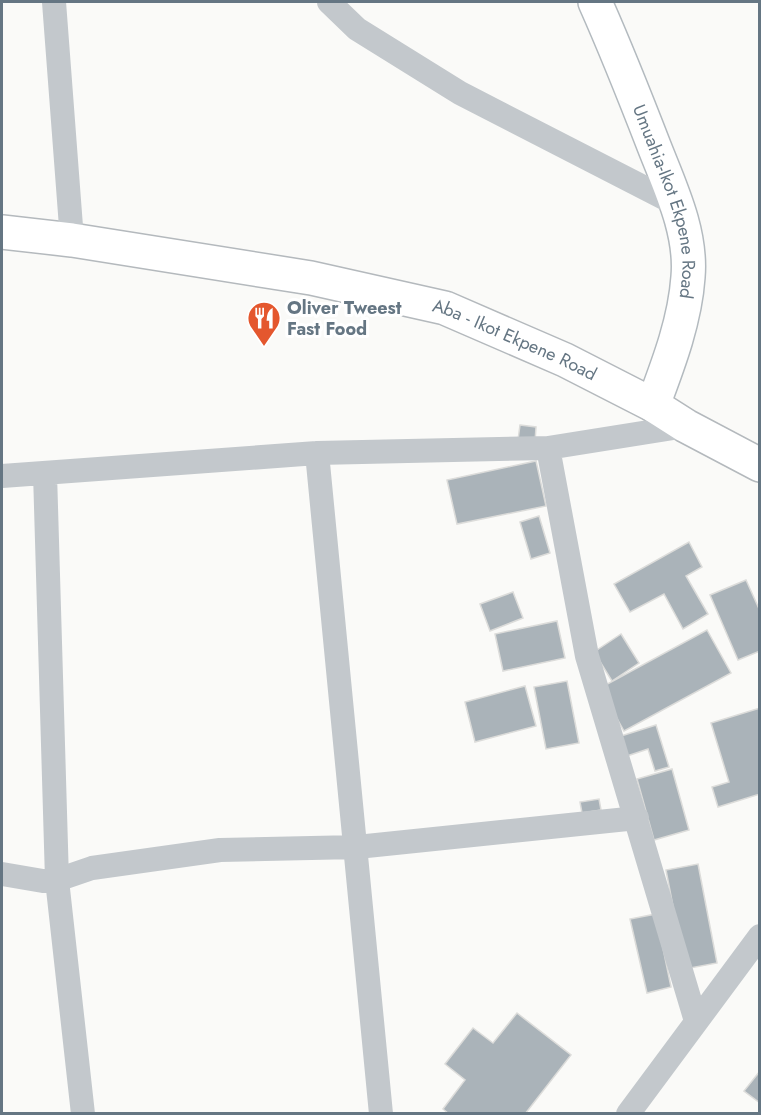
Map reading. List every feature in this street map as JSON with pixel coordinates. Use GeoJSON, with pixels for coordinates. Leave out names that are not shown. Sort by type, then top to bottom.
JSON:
{"type":"FeatureCollection","features":[{"type":"Feature","properties":{"kind":"main road","name":"Umuahia-Ikot Ekpene Road"},"geometry":{"type":"LineString","coordinates":[[595,2],[676,204],[687,246],[688,277],[683,310],[669,364],[653,405]]}},
{"type":"Feature","properties":{"kind":"main road","name":"Aba - Ikot Ekpene Road"},"geometry":{"type":"LineString","coordinates":[[2,232],[72,240],[311,278],[445,308],[565,360],[653,405],[686,426],[759,465]]}},
{"type":"Feature","properties":{"kind":"street"},"geometry":{"type":"LineString","coordinates":[[54,2],[72,240]]}},
{"type":"Feature","properties":{"kind":"street"},"geometry":{"type":"LineString","coordinates":[[329,2],[357,29],[460,93],[676,204]]}},
{"type":"Feature","properties":{"kind":"street"},"geometry":{"type":"LineString","coordinates":[[2,476],[318,453],[548,448],[686,426]]}},
{"type":"Feature","properties":{"kind":"street"},"geometry":{"type":"LineString","coordinates":[[548,448],[587,656],[696,1021]]}},
{"type":"Feature","properties":{"kind":"street"},"geometry":{"type":"LineString","coordinates":[[318,453],[381,1113]]}},
{"type":"Feature","properties":{"kind":"street"},"geometry":{"type":"LineString","coordinates":[[45,473],[57,880],[83,1113]]}},
{"type":"Feature","properties":{"kind":"street"},"geometry":{"type":"LineString","coordinates":[[2,874],[43,881],[57,880],[92,868],[220,850],[357,847],[636,818]]}},
{"type":"Feature","properties":{"kind":"street"},"geometry":{"type":"LineString","coordinates":[[628,1113],[759,936]]}},
{"type":"Feature","properties":{"kind":"building"},"geometry":{"type":"Polygon","coordinates":[[[520,425],[536,427],[535,442],[518,440],[520,425]]]}},
{"type":"Feature","properties":{"kind":"building"},"geometry":{"type":"Polygon","coordinates":[[[536,461],[546,506],[457,524],[447,480],[536,461]]]}},
{"type":"Feature","properties":{"kind":"building"},"geometry":{"type":"Polygon","coordinates":[[[539,516],[550,553],[531,559],[520,522],[539,516]]]}},
{"type":"Feature","properties":{"kind":"building"},"geometry":{"type":"Polygon","coordinates":[[[689,542],[702,567],[686,576],[708,614],[683,629],[664,594],[630,612],[614,584],[689,542]]]}},
{"type":"Feature","properties":{"kind":"building"},"geometry":{"type":"Polygon","coordinates":[[[746,580],[760,611],[760,651],[738,660],[710,595],[746,580]]]}},
{"type":"Feature","properties":{"kind":"building"},"geometry":{"type":"Polygon","coordinates":[[[513,592],[523,618],[490,631],[480,604],[513,592]]]}},
{"type":"Feature","properties":{"kind":"building"},"geometry":{"type":"Polygon","coordinates":[[[557,621],[565,658],[503,671],[495,634],[557,621]]]}},
{"type":"Feature","properties":{"kind":"building"},"geometry":{"type":"Polygon","coordinates":[[[707,630],[731,673],[624,731],[600,688],[707,630]]]}},
{"type":"Feature","properties":{"kind":"building"},"geometry":{"type":"Polygon","coordinates":[[[621,634],[639,663],[612,681],[594,652],[621,634]]]}},
{"type":"Feature","properties":{"kind":"building"},"geometry":{"type":"Polygon","coordinates":[[[567,681],[579,743],[546,749],[534,687],[567,681]]]}},
{"type":"Feature","properties":{"kind":"building"},"geometry":{"type":"Polygon","coordinates":[[[525,686],[536,726],[475,742],[465,702],[525,686]]]}},
{"type":"Feature","properties":{"kind":"building"},"geometry":{"type":"Polygon","coordinates":[[[760,708],[760,794],[718,807],[712,787],[729,782],[711,723],[760,708]]]}},
{"type":"Feature","properties":{"kind":"building"},"geometry":{"type":"Polygon","coordinates":[[[656,725],[669,767],[655,771],[648,749],[627,756],[621,736],[656,725]]]}},
{"type":"Feature","properties":{"kind":"building"},"geometry":{"type":"Polygon","coordinates":[[[672,769],[689,830],[654,840],[637,779],[672,769]]]}},
{"type":"Feature","properties":{"kind":"building"},"geometry":{"type":"Polygon","coordinates":[[[599,799],[601,810],[582,813],[580,802],[599,799]]]}},
{"type":"Feature","properties":{"kind":"building"},"geometry":{"type":"Polygon","coordinates":[[[698,864],[717,963],[685,969],[666,870],[698,864]]]}},
{"type":"Feature","properties":{"kind":"building"},"geometry":{"type":"Polygon","coordinates":[[[656,914],[671,987],[647,993],[630,919],[656,914]]]}},
{"type":"Feature","properties":{"kind":"building"},"geometry":{"type":"Polygon","coordinates":[[[517,1013],[571,1055],[525,1114],[449,1114],[443,1109],[465,1080],[445,1064],[473,1028],[493,1043],[517,1013]]]}},
{"type":"Feature","properties":{"kind":"building"},"geometry":{"type":"Polygon","coordinates":[[[760,1071],[760,1103],[744,1091],[760,1071]]]}},
{"type":"Feature","properties":{"kind":"place","name":"Oliver Tweest Fast Food"},"geometry":{"type":"Point","coordinates":[264,347]}}]}
